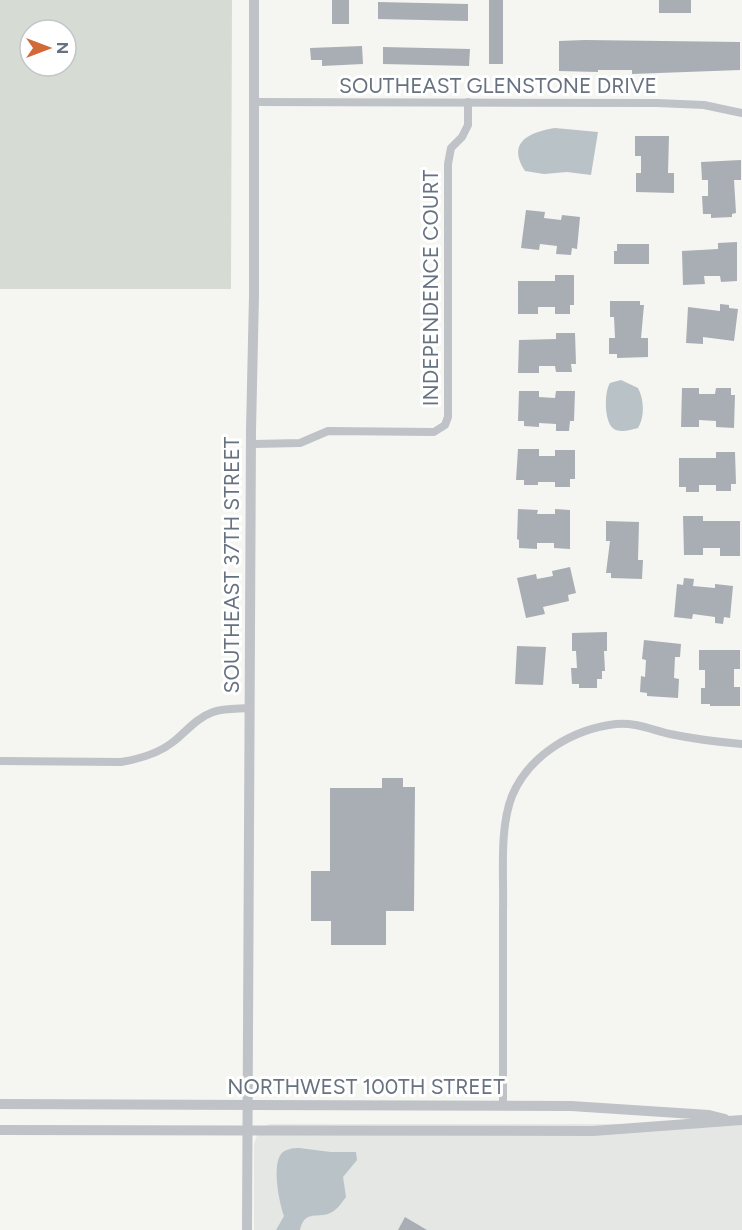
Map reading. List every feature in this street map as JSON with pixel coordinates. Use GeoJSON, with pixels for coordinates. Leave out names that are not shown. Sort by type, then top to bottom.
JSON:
{"type":"FeatureCollection","features":[{"type":"Feature","properties":{"kind":"street","name":"SOUTHEAST 37TH STREET"},"geometry":{"type":"LineString","coordinates":[[247,1230],[254,0]]}},
{"type":"Feature","properties":{"kind":"street","name":"SOUTHEAST GLENSTONE DRIVE"},"geometry":{"type":"LineString","coordinates":[[254,102],[704,105],[742,113]]}},
{"type":"Feature","properties":{"kind":"street","name":"INDEPENDENCE COURT"},"geometry":{"type":"LineString","coordinates":[[251,444],[300,443],[328,431],[434,432],[445,425],[448,417],[448,164],[452,148],[462,137],[468,125],[468,102]]}},
{"type":"Feature","properties":{"kind":"street"},"geometry":{"type":"LineString","coordinates":[[0,761],[121,762],[139,759],[170,744],[190,726],[212,712],[223,709],[250,708]]}},
{"type":"Feature","properties":{"kind":"street"},"geometry":{"type":"LineString","coordinates":[[503,1106],[504,862],[506,815],[513,794],[527,773],[554,745],[586,731],[616,724],[628,724],[694,739],[742,744]]}},
{"type":"Feature","properties":{"kind":"street","name":"NORTHWEST 100TH STREET"},"geometry":{"type":"LineString","coordinates":[[0,1104],[571,1106],[709,1115],[737,1120]]}},
{"type":"Feature","properties":{"kind":"street","name":"NORTHWEST 100TH STREET"},"geometry":{"type":"LineString","coordinates":[[0,1130],[593,1131],[709,1124],[737,1120]]}},
{"type":"Feature","properties":{"kind":"shaded area"},"geometry":{"type":"Polygon","coordinates":[[[0,0],[232,0],[231,289],[0,289],[0,0]]]}},
{"type":"Feature","properties":{"kind":"shaded area"},"geometry":{"type":"Polygon","coordinates":[[[555,128],[598,132],[591,175],[567,172],[544,174],[525,171],[518,153],[524,140],[537,132],[555,128]]]}},
{"type":"Feature","properties":{"kind":"shaded area"},"geometry":{"type":"Polygon","coordinates":[[[621,380],[638,388],[643,408],[638,428],[622,431],[611,426],[606,407],[610,383],[621,380]]]}},
{"type":"Feature","properties":{"kind":"shaded area"},"geometry":{"type":"Polygon","coordinates":[[[269,1124],[742,1124],[742,1230],[254,1230],[254,1144],[259,1130],[269,1124]]]}},
{"type":"Feature","properties":{"kind":"shaded area"},"geometry":{"type":"Polygon","coordinates":[[[299,1148],[356,1152],[357,1160],[343,1177],[346,1197],[336,1209],[327,1214],[305,1219],[300,1230],[276,1230],[284,1216],[277,1184],[278,1160],[285,1151],[299,1148]]]}},
{"type":"Feature","properties":{"kind":"building"},"geometry":{"type":"Polygon","coordinates":[[[332,0],[349,0],[349,24],[332,24],[332,0]]]}},
{"type":"Feature","properties":{"kind":"building"},"geometry":{"type":"Polygon","coordinates":[[[489,0],[503,0],[503,64],[489,64],[489,0]]]}},
{"type":"Feature","properties":{"kind":"building"},"geometry":{"type":"Polygon","coordinates":[[[659,0],[691,0],[691,13],[659,13],[659,0]]]}},
{"type":"Feature","properties":{"kind":"building"},"geometry":{"type":"Polygon","coordinates":[[[378,2],[468,4],[468,21],[378,19],[378,2]]]}},
{"type":"Feature","properties":{"kind":"building"},"geometry":{"type":"Polygon","coordinates":[[[559,41],[740,42],[740,70],[632,74],[632,70],[559,71],[559,41]]]}},
{"type":"Feature","properties":{"kind":"building"},"geometry":{"type":"Polygon","coordinates":[[[362,46],[363,64],[322,66],[322,60],[311,60],[310,48],[362,46]]]}},
{"type":"Feature","properties":{"kind":"building"},"geometry":{"type":"Polygon","coordinates":[[[383,47],[470,49],[469,66],[383,64],[383,47]]]}},
{"type":"Feature","properties":{"kind":"building"},"geometry":{"type":"Polygon","coordinates":[[[635,136],[669,136],[668,173],[674,173],[674,193],[636,192],[636,173],[641,173],[641,156],[635,156],[635,136]]]}},
{"type":"Feature","properties":{"kind":"building"},"geometry":{"type":"Polygon","coordinates":[[[741,160],[741,180],[734,180],[736,213],[732,214],[732,217],[711,218],[711,214],[703,214],[702,196],[708,196],[708,180],[702,180],[701,162],[741,160]]]}},
{"type":"Feature","properties":{"kind":"building"},"geometry":{"type":"Polygon","coordinates":[[[526,210],[545,212],[544,218],[561,220],[562,215],[580,217],[577,249],[572,248],[571,255],[556,254],[557,246],[540,244],[539,250],[521,248],[526,210]]]}},
{"type":"Feature","properties":{"kind":"building"},"geometry":{"type":"Polygon","coordinates":[[[737,242],[737,281],[721,282],[720,276],[704,276],[705,284],[683,285],[682,251],[718,249],[718,243],[737,242]]]}},
{"type":"Feature","properties":{"kind":"building"},"geometry":{"type":"Polygon","coordinates":[[[617,244],[649,244],[649,264],[614,264],[614,251],[617,251],[617,244]]]}},
{"type":"Feature","properties":{"kind":"building"},"geometry":{"type":"Polygon","coordinates":[[[555,275],[574,275],[574,305],[570,305],[570,314],[555,314],[555,307],[538,307],[538,314],[518,314],[518,281],[555,281],[555,275]]]}},
{"type":"Feature","properties":{"kind":"building"},"geometry":{"type":"Polygon","coordinates":[[[610,301],[640,301],[640,305],[644,305],[641,338],[648,338],[648,357],[617,358],[617,354],[609,354],[609,338],[615,338],[614,317],[610,317],[610,301]]]}},
{"type":"Feature","properties":{"kind":"building"},"geometry":{"type":"Polygon","coordinates":[[[720,304],[738,309],[734,341],[703,337],[703,344],[686,343],[688,307],[720,311],[720,304]]]}},
{"type":"Feature","properties":{"kind":"building"},"geometry":{"type":"Polygon","coordinates":[[[556,333],[575,333],[576,364],[571,364],[572,372],[556,372],[555,366],[539,366],[539,373],[518,373],[519,340],[556,339],[556,333]]]}},
{"type":"Feature","properties":{"kind":"building"},"geometry":{"type":"Polygon","coordinates":[[[682,388],[699,388],[699,394],[715,394],[716,388],[731,388],[731,395],[735,395],[734,428],[716,427],[716,421],[699,420],[699,427],[681,427],[682,388]]]}},
{"type":"Feature","properties":{"kind":"building"},"geometry":{"type":"Polygon","coordinates":[[[519,391],[539,391],[539,397],[555,398],[556,391],[575,391],[574,421],[570,421],[569,431],[556,431],[556,424],[539,423],[539,427],[524,426],[524,421],[518,421],[519,391]]]}},
{"type":"Feature","properties":{"kind":"building"},"geometry":{"type":"Polygon","coordinates":[[[518,449],[539,449],[539,456],[555,456],[555,450],[575,450],[575,479],[570,479],[570,487],[555,487],[555,482],[524,485],[524,480],[516,480],[518,449]]]}},
{"type":"Feature","properties":{"kind":"building"},"geometry":{"type":"Polygon","coordinates":[[[716,452],[735,452],[736,484],[731,484],[731,491],[716,491],[716,485],[699,485],[699,492],[686,492],[686,487],[679,487],[679,458],[716,458],[716,452]]]}},
{"type":"Feature","properties":{"kind":"building"},"geometry":{"type":"Polygon","coordinates":[[[518,509],[538,510],[537,514],[555,514],[555,509],[570,510],[570,549],[554,548],[554,543],[537,543],[537,549],[519,548],[518,509]]]}},
{"type":"Feature","properties":{"kind":"building"},"geometry":{"type":"Polygon","coordinates":[[[683,516],[703,516],[703,521],[740,521],[740,556],[720,556],[720,548],[703,548],[703,555],[684,555],[683,516]]]}},
{"type":"Feature","properties":{"kind":"building"},"geometry":{"type":"Polygon","coordinates":[[[606,521],[639,522],[638,560],[643,560],[642,579],[611,578],[611,573],[606,573],[610,541],[606,541],[606,521]]]}},
{"type":"Feature","properties":{"kind":"building"},"geometry":{"type":"Polygon","coordinates":[[[570,567],[576,593],[568,595],[569,601],[543,607],[545,614],[526,618],[517,578],[536,574],[537,579],[553,576],[552,571],[570,567]]]}},
{"type":"Feature","properties":{"kind":"building"},"geometry":{"type":"Polygon","coordinates":[[[684,578],[694,579],[693,586],[715,588],[715,584],[733,586],[730,618],[724,617],[723,624],[715,623],[715,617],[693,614],[692,619],[674,617],[677,584],[683,585],[684,578]]]}},
{"type":"Feature","properties":{"kind":"building"},"geometry":{"type":"Polygon","coordinates":[[[607,632],[607,651],[604,651],[605,671],[602,671],[602,679],[597,679],[597,688],[579,688],[579,684],[572,684],[571,668],[577,668],[576,651],[572,651],[572,633],[607,632]]]}},
{"type":"Feature","properties":{"kind":"building"},"geometry":{"type":"Polygon","coordinates":[[[644,640],[681,644],[680,657],[675,657],[674,678],[679,679],[678,698],[647,696],[647,693],[640,692],[641,676],[645,677],[646,660],[642,659],[644,640]]]}},
{"type":"Feature","properties":{"kind":"building"},"geometry":{"type":"Polygon","coordinates":[[[517,646],[546,647],[543,685],[515,684],[517,646]]]}},
{"type":"Feature","properties":{"kind":"building"},"geometry":{"type":"Polygon","coordinates":[[[699,650],[740,650],[740,669],[734,669],[734,687],[740,687],[740,706],[701,704],[701,688],[705,688],[705,670],[699,670],[699,650]]]}},
{"type":"Feature","properties":{"kind":"building"},"geometry":{"type":"Polygon","coordinates":[[[382,778],[403,778],[403,787],[415,787],[414,911],[386,911],[386,945],[331,945],[331,921],[311,921],[311,871],[330,871],[330,788],[382,788],[382,778]]]}},
{"type":"Feature","properties":{"kind":"building"},"geometry":{"type":"Polygon","coordinates":[[[405,1217],[427,1230],[398,1230],[405,1217]]]}}]}
